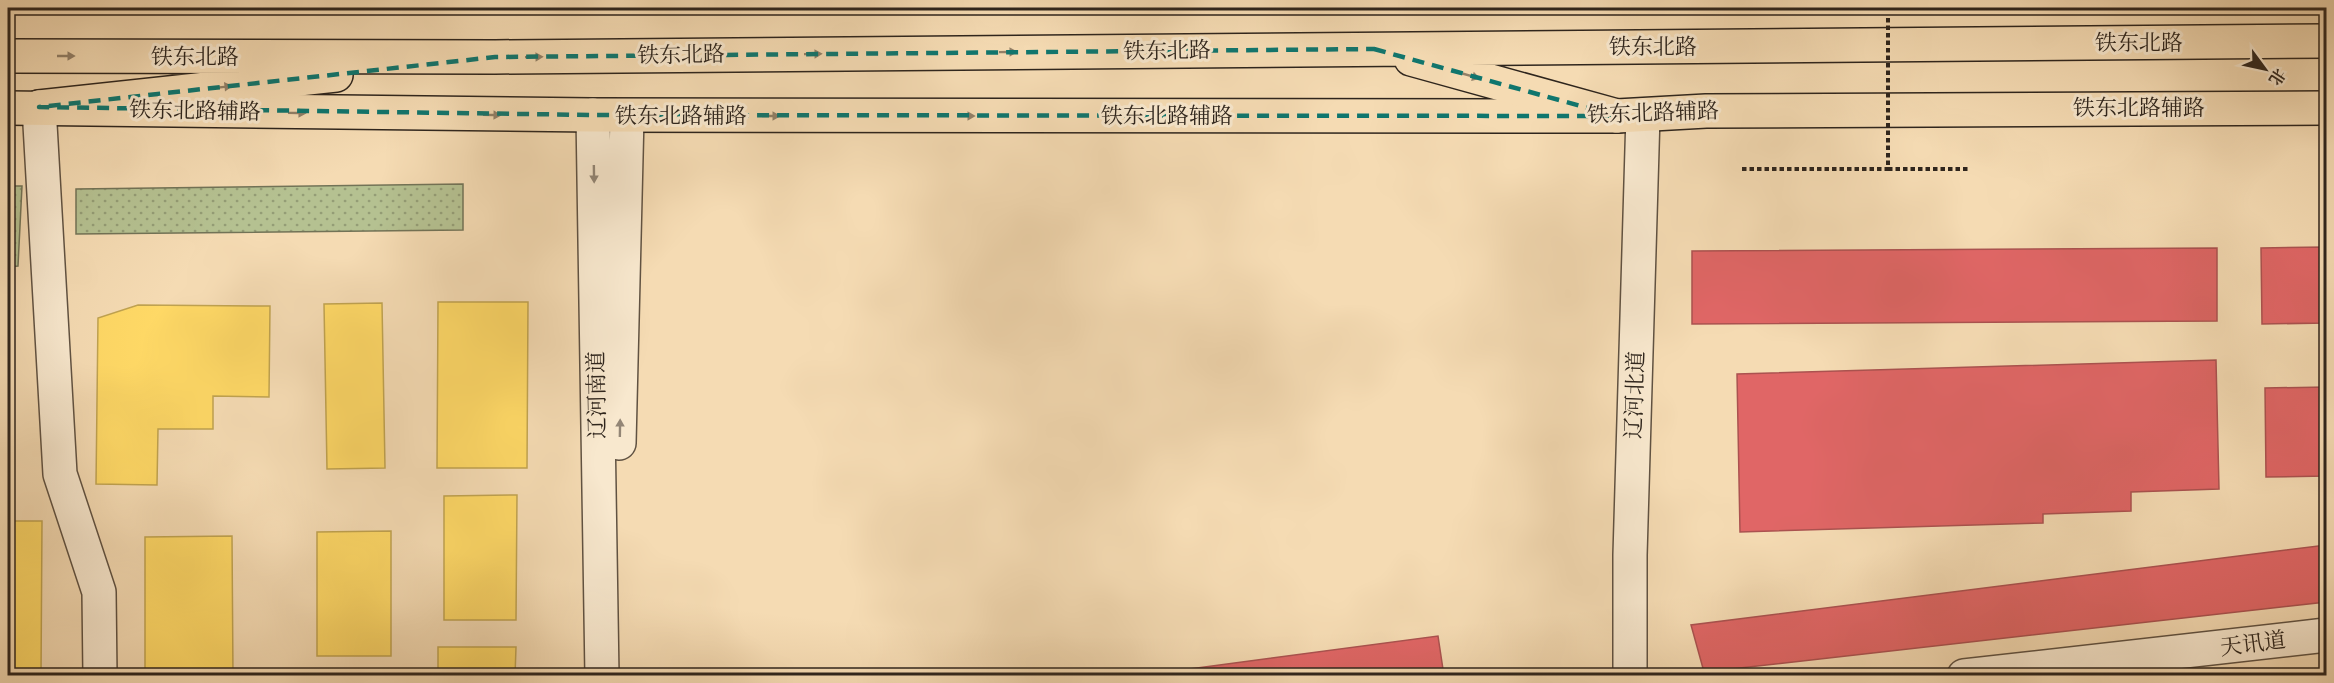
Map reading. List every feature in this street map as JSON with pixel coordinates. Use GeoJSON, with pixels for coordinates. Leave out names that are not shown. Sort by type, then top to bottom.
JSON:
{"type":"FeatureCollection","features":[{"type":"Feature","properties":{"kind":"main road","name":"铁东北路"},"geometry":{"type":"LineString","coordinates":[[8,56],[495,57],[2326,41]]}},
{"type":"Feature","properties":{"kind":"main road"},"geometry":{"type":"LineString","coordinates":[[1374,49],[1630,116]]}},
{"type":"Feature","properties":{"kind":"main road"},"geometry":{"type":"LineString","coordinates":[[23,107],[495,57]]}},
{"type":"Feature","properties":{"kind":"main road","name":"铁东北路辅路"},"geometry":{"type":"LineString","coordinates":[[23,107],[183,112],[593,116],[1630,116],[1706,111],[2326,108]]}},
{"type":"Feature","properties":{"kind":"street"},"geometry":{"type":"LineString","coordinates":[[23,107],[60,474],[99,592],[100,675]]}},
{"type":"Feature","properties":{"kind":"street","name":"辽河南道"},"geometry":{"type":"LineString","coordinates":[[593,116],[602,675]]}},
{"type":"Feature","properties":{"kind":"street","name":"辽河南道"},"geometry":{"type":"LineString","coordinates":[[618,675],[616,609],[627,116]]}},
{"type":"Feature","properties":{"kind":"street","name":"辽河北道"},"geometry":{"type":"LineString","coordinates":[[1617,675],[1630,116]]}},
{"type":"Feature","properties":{"kind":"street","name":"辽河北道"},"geometry":{"type":"LineString","coordinates":[[1630,116],[1630,675]]}},
{"type":"Feature","properties":{"kind":"street","name":"天讯道"},"geometry":{"type":"LineString","coordinates":[[1964,675],[2168,665],[2326,635]]}},
{"type":"Feature","properties":{"kind":"path"},"geometry":{"type":"LineString","coordinates":[[1888,8],[1888,169]]}},
{"type":"Feature","properties":{"kind":"path"},"geometry":{"type":"LineString","coordinates":[[1742,169],[1969,169]]}},
{"type":"Feature","properties":{"kind":"highlighted area"},"geometry":{"type":"Polygon","coordinates":[[[1374,49],[1617,116],[593,115],[39,107],[495,57],[1374,49]]]}},
{"type":"Feature","properties":{"kind":"green space"},"geometry":{"type":"Polygon","coordinates":[[[463,184],[463,230],[76,234],[76,189],[463,184]]]}},
{"type":"Feature","properties":{"kind":"green space"},"geometry":{"type":"Polygon","coordinates":[[[8,186],[22,186],[18,266],[8,267],[8,186]]]}},
{"type":"Feature","properties":{"kind":"building: 住宅"},"geometry":{"type":"Polygon","coordinates":[[[438,302],[528,302],[527,468],[437,468],[438,302]]]}},
{"type":"Feature","properties":{"kind":"building: 住宅"},"geometry":{"type":"Polygon","coordinates":[[[382,303],[385,468],[327,469],[324,304],[382,303]]]}},
{"type":"Feature","properties":{"kind":"building: 住宅"},"geometry":{"type":"Polygon","coordinates":[[[9,305],[13,469],[8,469],[9,305]]]}},
{"type":"Feature","properties":{"kind":"building: 住宅"},"geometry":{"type":"Polygon","coordinates":[[[138,305],[270,306],[269,397],[213,396],[213,429],[158,429],[157,485],[96,484],[98,318],[138,305]]]}},
{"type":"Feature","properties":{"kind":"building: 住宅"},"geometry":{"type":"Polygon","coordinates":[[[517,495],[516,620],[444,620],[444,496],[517,495]]]}},
{"type":"Feature","properties":{"kind":"building: 住宅"},"geometry":{"type":"Polygon","coordinates":[[[8,521],[42,521],[41,676],[8,676],[8,521]]]}},
{"type":"Feature","properties":{"kind":"building: 住宅"},"geometry":{"type":"Polygon","coordinates":[[[391,531],[391,656],[317,656],[317,532],[391,531]]]}},
{"type":"Feature","properties":{"kind":"building: 住宅"},"geometry":{"type":"Polygon","coordinates":[[[232,536],[233,676],[145,676],[145,537],[232,536]]]}},
{"type":"Feature","properties":{"kind":"building: 住宅"},"geometry":{"type":"Polygon","coordinates":[[[438,647],[516,647],[515,676],[438,676],[438,647]]]}},
{"type":"Feature","properties":{"kind":"building: 商业"},"geometry":{"type":"Polygon","coordinates":[[[2326,247],[2326,323],[2262,324],[2261,248],[2326,247]]]}},
{"type":"Feature","properties":{"kind":"building: 商业"},"geometry":{"type":"Polygon","coordinates":[[[2217,248],[2217,321],[1692,324],[1692,251],[2217,248]]]}},
{"type":"Feature","properties":{"kind":"building: 商业"},"geometry":{"type":"Polygon","coordinates":[[[2216,360],[2219,489],[2131,492],[2131,511],[2043,514],[2043,523],[1740,532],[1737,374],[2216,360]]]}},
{"type":"Feature","properties":{"kind":"building: 商业"},"geometry":{"type":"Polygon","coordinates":[[[2326,387],[2326,476],[2266,477],[2265,388],[2326,387]]]}},
{"type":"Feature","properties":{"kind":"building: 商业"},"geometry":{"type":"Polygon","coordinates":[[[2326,545],[2326,602],[1704,672],[1691,625],[2326,545]]]}},
{"type":"Feature","properties":{"kind":"building: 商业"},"geometry":{"type":"Polygon","coordinates":[[[1438,636],[1444,676],[1137,676],[1438,636]]]}}]}
